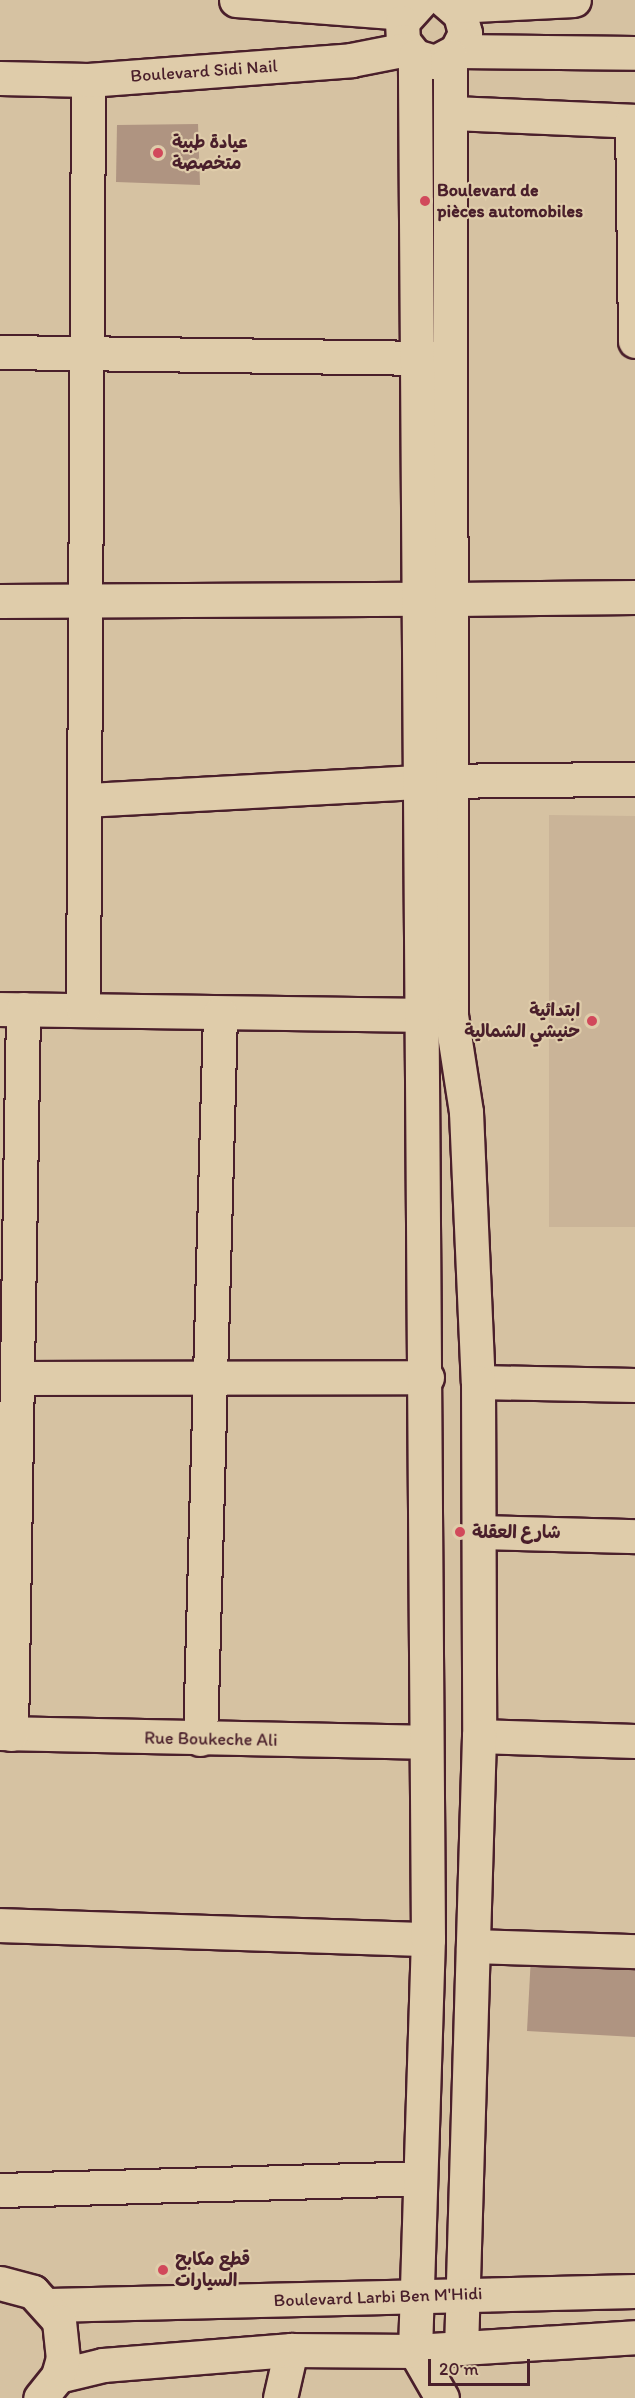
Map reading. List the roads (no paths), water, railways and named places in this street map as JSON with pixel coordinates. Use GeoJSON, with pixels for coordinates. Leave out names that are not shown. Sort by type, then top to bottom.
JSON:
{"type":"FeatureCollection","features":[{"type":"Feature","properties":{"kind":"street"},"geometry":{"type":"LineString","coordinates":[[236,0],[425,4],[574,0]]}},
{"type":"Feature","properties":{"kind":"street"},"geometry":{"type":"LineString","coordinates":[[425,4],[401,31],[411,53],[417,358],[420,782],[417,1017],[427,1377],[422,1742],[428,1939],[415,2351],[442,2397]]}},
{"type":"Feature","properties":{"kind":"street"},"geometry":{"type":"LineString","coordinates":[[425,4],[465,33],[453,54],[452,113],[454,599],[451,1015],[466,1112],[478,1382],[479,1736],[463,2293],[461,2348],[442,2397]]}},
{"type":"Feature","properties":{"kind":"street"},"geometry":{"type":"LineString","coordinates":[[411,53],[428,62],[453,54],[635,53]]}},
{"type":"Feature","properties":{"kind":"street","name":"Boulevard Sidi Nail"},"geometry":{"type":"LineString","coordinates":[[0,78],[88,80],[351,60],[411,53]]}},
{"type":"Feature","properties":{"kind":"street"},"geometry":{"type":"LineString","coordinates":[[83,1009],[87,800],[84,357],[88,80]]}},
{"type":"Feature","properties":{"kind":"street"},"geometry":{"type":"LineString","coordinates":[[452,113],[633,121],[635,341]]}},
{"type":"Feature","properties":{"kind":"street"},"geometry":{"type":"LineString","coordinates":[[0,352],[84,357],[454,358]]}},
{"type":"Feature","properties":{"kind":"street"},"geometry":{"type":"LineString","coordinates":[[454,599],[635,597]]}},
{"type":"Feature","properties":{"kind":"street"},"geometry":{"type":"LineString","coordinates":[[0,601],[418,599]]}},
{"type":"Feature","properties":{"kind":"street"},"geometry":{"type":"LineString","coordinates":[[87,800],[452,780],[635,779]]}},
{"type":"Feature","properties":{"kind":"street"},"geometry":{"type":"LineString","coordinates":[[5,1733],[17,1378],[12,1009],[417,1017],[451,1015]]}},
{"type":"Feature","properties":{"kind":"street"},"geometry":{"type":"LineString","coordinates":[[200,1739],[220,1013]]}},
{"type":"Feature","properties":{"kind":"street"},"geometry":{"type":"LineString","coordinates":[[17,1378],[427,1377]]}},
{"type":"Feature","properties":{"kind":"street"},"geometry":{"type":"LineString","coordinates":[[478,1382],[635,1385]]}},
{"type":"Feature","properties":{"kind":"street"},"geometry":{"type":"LineString","coordinates":[[478,1532],[635,1536]]}},
{"type":"Feature","properties":{"kind":"street","name":"Rue Boukeche Ali"},"geometry":{"type":"LineString","coordinates":[[5,1733],[422,1742]]}},
{"type":"Feature","properties":{"kind":"street"},"geometry":{"type":"LineString","coordinates":[[479,1736],[635,1741]]}},
{"type":"Feature","properties":{"kind":"street"},"geometry":{"type":"LineString","coordinates":[[0,1926],[428,1939]]}},
{"type":"Feature","properties":{"kind":"street"},"geometry":{"type":"LineString","coordinates":[[473,1946],[635,1951]]}},
{"type":"Feature","properties":{"kind":"street"},"geometry":{"type":"LineString","coordinates":[[0,2190],[419,2178]]}},
{"type":"Feature","properties":{"kind":"street"},"geometry":{"type":"LineString","coordinates":[[0,2283],[33,2292],[48,2305],[64,2339],[49,2387]]}},
{"type":"Feature","properties":{"kind":"street","name":"Boulevard Larbi Ben M'Hidi"},"geometry":{"type":"LineString","coordinates":[[48,2305],[463,2293],[635,2291]]}},
{"type":"Feature","properties":{"kind":"street"},"geometry":{"type":"LineString","coordinates":[[49,2387],[103,2365],[291,2350],[415,2351],[635,2337]]}},
{"type":"Feature","properties":{"kind":"street"},"geometry":{"type":"LineString","coordinates":[[280,2398],[291,2350]]}},
{"type":"Feature","properties":{"kind":"place","name":"عيادة طبية متخصصة"},"geometry":{"type":"Point","coordinates":[158,153]}},
{"type":"Feature","properties":{"kind":"place","name":"Boulevard de pièces automobiles"},"geometry":{"type":"Point","coordinates":[425,201]}},
{"type":"Feature","properties":{"kind":"place","name":"ابتدائية حنيشي الشمالية"},"geometry":{"type":"Point","coordinates":[592,1021]}},
{"type":"Feature","properties":{"kind":"place","name":"شارع العقلة"},"geometry":{"type":"Point","coordinates":[460,1532]}},
{"type":"Feature","properties":{"kind":"place","name":"قطع مكابح السيارات"},"geometry":{"type":"Point","coordinates":[163,2270]}}]}
